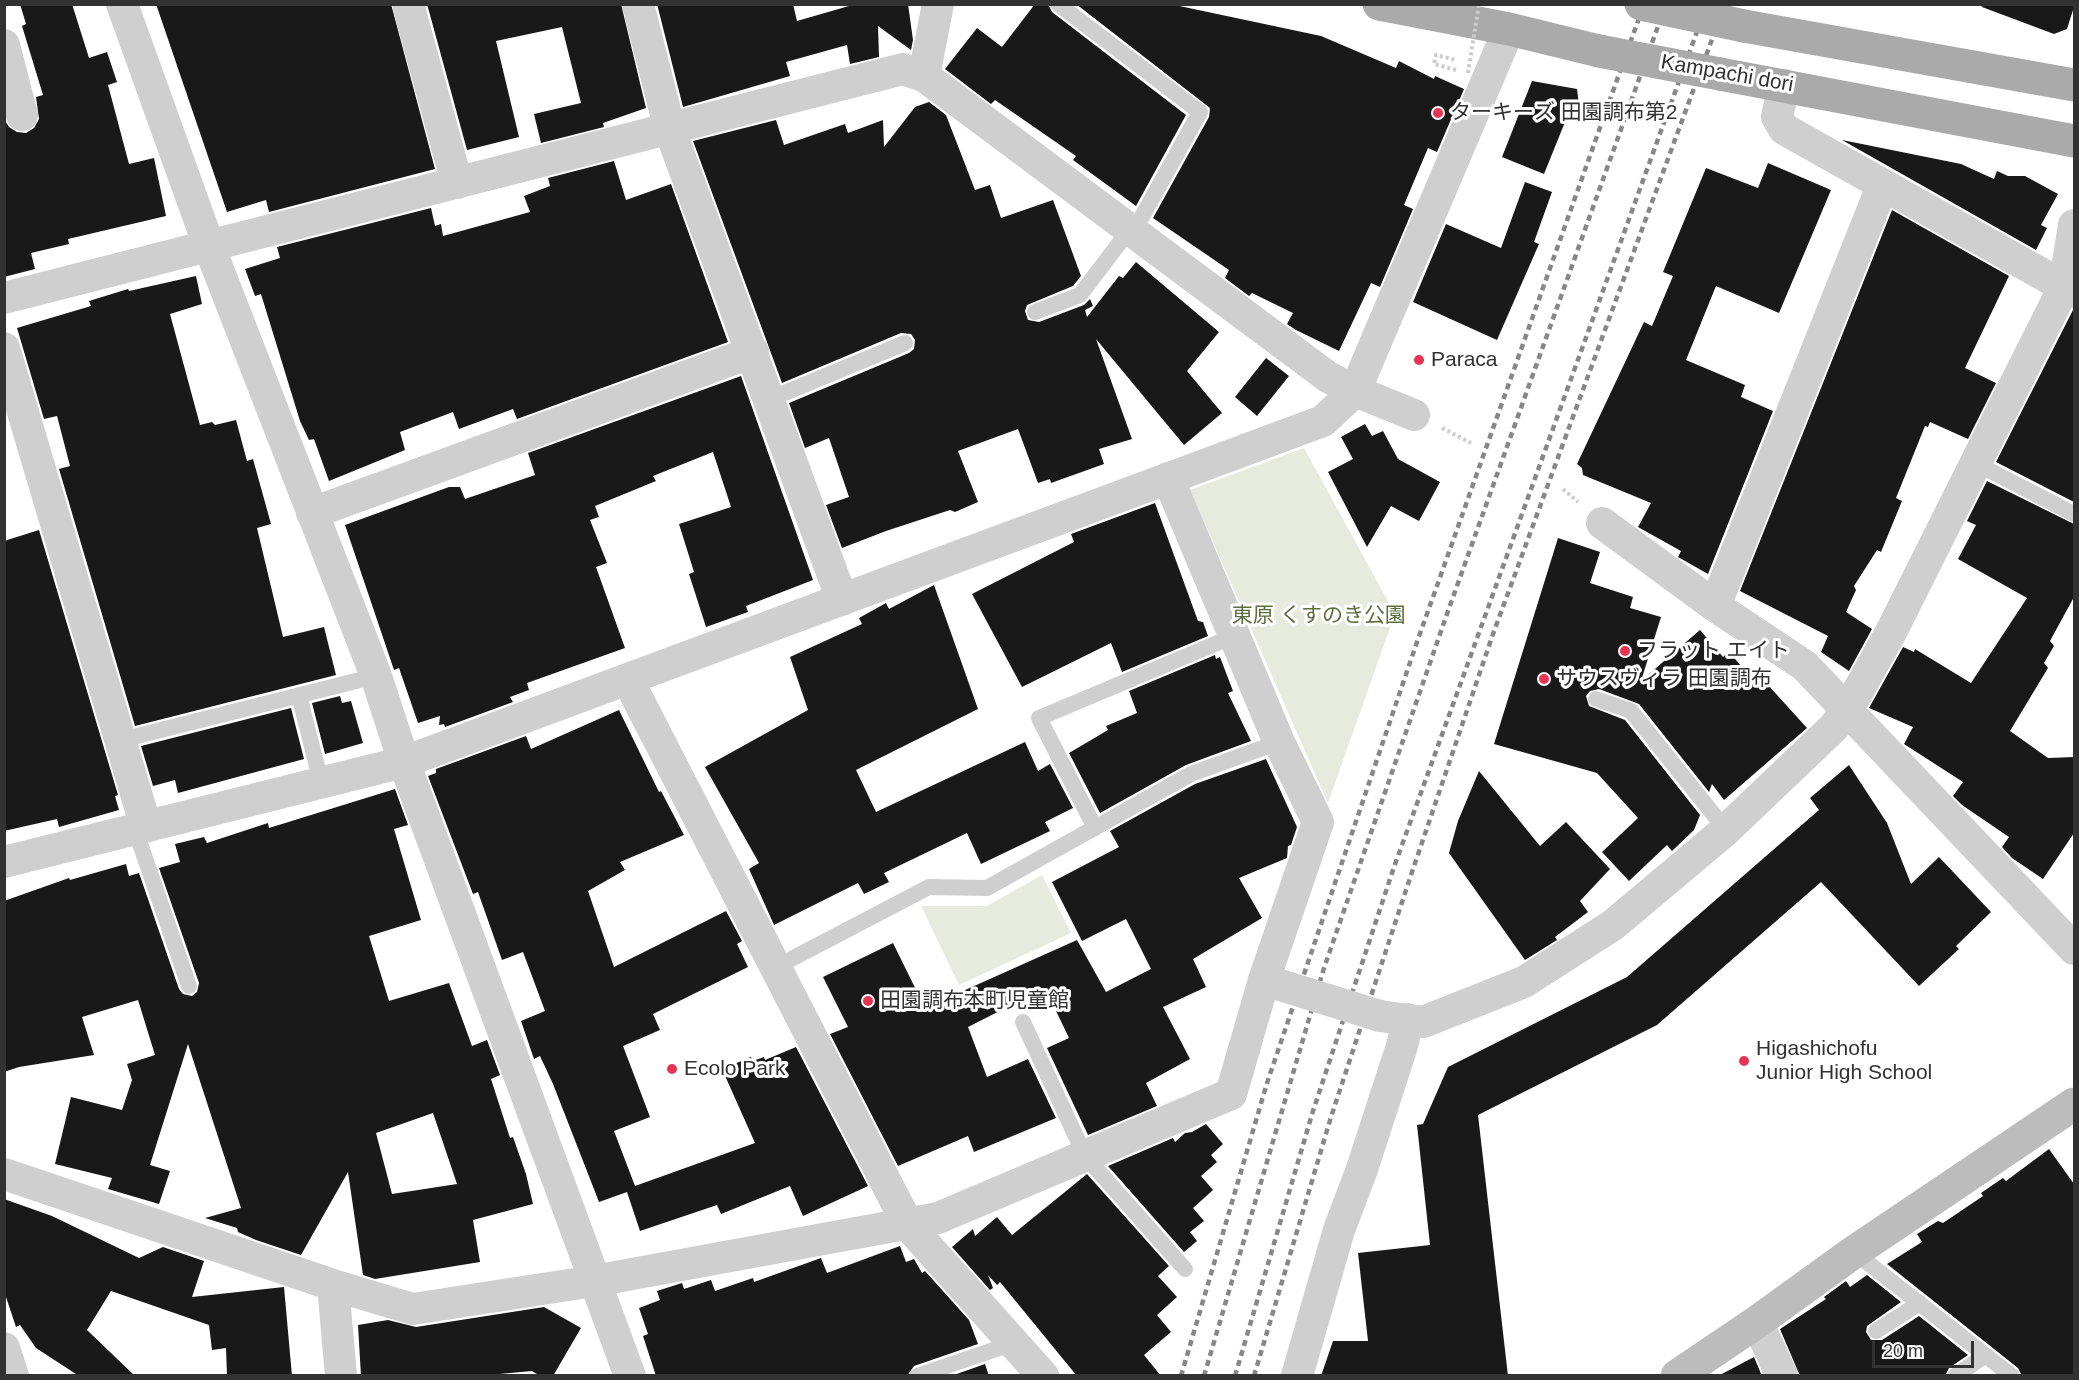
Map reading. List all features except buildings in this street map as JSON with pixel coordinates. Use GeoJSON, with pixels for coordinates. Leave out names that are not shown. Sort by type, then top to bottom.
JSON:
{"type":"FeatureCollection","features":[{"type":"Feature","properties":{"kind":"main road","name":"Kampachi dori"},"geometry":{"type":"LineString","coordinates":[[1379,4],[1509,29],[1599,51],[2074,141]]}},
{"type":"Feature","properties":{"kind":"main road"},"geometry":{"type":"LineString","coordinates":[[1641,4],[1744,26],[2074,85]]}},
{"type":"Feature","properties":{"kind":"street"},"geometry":{"type":"LineString","coordinates":[[122,4],[209,246],[376,676],[404,762],[630,1376]]}},
{"type":"Feature","properties":{"kind":"street"},"geometry":{"type":"LineString","coordinates":[[408,4],[458,183]]}},
{"type":"Feature","properties":{"kind":"street"},"geometry":{"type":"LineString","coordinates":[[638,4],[670,130],[842,600]]}},
{"type":"Feature","properties":{"kind":"street"},"geometry":{"type":"LineString","coordinates":[[924,76],[938,4]]}},
{"type":"Feature","properties":{"kind":"street"},"geometry":{"type":"LineString","coordinates":[[4,862],[404,762],[1323,421],[1354,391],[1509,29]]}},
{"type":"Feature","properties":{"kind":"street"},"geometry":{"type":"LineString","coordinates":[[4,45],[22,115]]}},
{"type":"Feature","properties":{"kind":"street"},"geometry":{"type":"LineString","coordinates":[[4,298],[903,69],[924,76],[1328,376],[1354,391],[1414,415]]}},
{"type":"Feature","properties":{"kind":"street"},"geometry":{"type":"LineString","coordinates":[[1784,85],[1777,117],[1784,129],[2069,289]]}},
{"type":"Feature","properties":{"kind":"street"},"geometry":{"type":"LineString","coordinates":[[1715,606],[1883,184]]}},
{"type":"Feature","properties":{"kind":"street"},"geometry":{"type":"LineString","coordinates":[[1264,980],[1394,1017],[1424,1022],[1524,982],[1613,925],[1726,830],[1834,727],[1848,709],[1891,632],[1975,463],[2069,289],[2074,225]]}},
{"type":"Feature","properties":{"kind":"street"},"geometry":{"type":"LineString","coordinates":[[4,348],[121,740],[141,828]]}},
{"type":"Feature","properties":{"kind":"street"},"geometry":{"type":"LineString","coordinates":[[312,513],[753,352]]}},
{"type":"Feature","properties":{"kind":"street"},"geometry":{"type":"LineString","coordinates":[[4,1174],[333,1285],[413,1309],[594,1281],[938,1218],[1231,1094],[1264,980],[1318,822],[1279,742],[1168,478]]}},
{"type":"Feature","properties":{"kind":"street"},"geometry":{"type":"LineString","coordinates":[[1602,523],[1715,606],[1805,666],[2074,949]]}},
{"type":"Feature","properties":{"kind":"street"},"geometry":{"type":"LineString","coordinates":[[628,680],[908,1225],[1043,1376]]}},
{"type":"Feature","properties":{"kind":"street"},"geometry":{"type":"LineString","coordinates":[[1298,1376],[1339,1230],[1362,1169],[1402,1046],[1394,1017]]}},
{"type":"Feature","properties":{"kind":"street"},"geometry":{"type":"LineString","coordinates":[[1677,1376],[1854,1252],[2074,1104]]}},
{"type":"Feature","properties":{"kind":"street"},"geometry":{"type":"LineString","coordinates":[[333,1285],[341,1376]]}},
{"type":"Feature","properties":{"kind":"street"},"geometry":{"type":"LineString","coordinates":[[1757,1322],[1782,1376]]}},
{"type":"Feature","properties":{"kind":"street"},"geometry":{"type":"LineString","coordinates":[[4,1348],[13,1376]]}},
{"type":"Feature","properties":{"kind":"lane"},"geometry":{"type":"LineString","coordinates":[[1035,312],[1080,295],[1121,242],[1134,231],[1200,112],[1058,4]]}},
{"type":"Feature","properties":{"kind":"lane"},"geometry":{"type":"LineString","coordinates":[[770,399],[905,343]]}},
{"type":"Feature","properties":{"kind":"lane"},"geometry":{"type":"LineString","coordinates":[[1975,463],[2074,514]]}},
{"type":"Feature","properties":{"kind":"lane"},"geometry":{"type":"LineString","coordinates":[[1095,828],[1039,718],[1234,636]]}},
{"type":"Feature","properties":{"kind":"lane"},"geometry":{"type":"LineString","coordinates":[[121,740],[376,676]]}},
{"type":"Feature","properties":{"kind":"lane"},"geometry":{"type":"LineString","coordinates":[[299,695],[321,782]]}},
{"type":"Feature","properties":{"kind":"lane"},"geometry":{"type":"LineString","coordinates":[[1596,699],[1631,711],[1726,830]]}},
{"type":"Feature","properties":{"kind":"lane"},"geometry":{"type":"LineString","coordinates":[[776,967],[929,887],[987,888],[1191,774],[1279,742]]}},
{"type":"Feature","properties":{"kind":"lane"},"geometry":{"type":"LineString","coordinates":[[141,828],[189,986]]}},
{"type":"Feature","properties":{"kind":"lane"},"geometry":{"type":"LineString","coordinates":[[1023,1022],[1085,1156],[1185,1269]]}},
{"type":"Feature","properties":{"kind":"lane"},"geometry":{"type":"LineString","coordinates":[[1854,1252],[2012,1376]]}},
{"type":"Feature","properties":{"kind":"lane"},"geometry":{"type":"LineString","coordinates":[[1876,1331],[1920,1304]]}},
{"type":"Feature","properties":{"kind":"lane"},"geometry":{"type":"LineString","coordinates":[[918,1376],[1014,1343]]}},
{"type":"Feature","properties":{"kind":"lane"},"geometry":{"type":"LineString","coordinates":[[1955,1376],[1986,1355]]}},
{"type":"Feature","properties":{"kind":"path"},"geometry":{"type":"LineString","coordinates":[[1456,60],[1436,55],[1434,64],[1468,73],[1479,4]]}},
{"type":"Feature","properties":{"kind":"green space","name":"東原 くすのき公園"},"geometry":{"type":"Polygon","coordinates":[[[1304,448],[1395,614],[1328,803],[1190,490],[1304,448]]]}},
{"type":"Feature","properties":{"kind":"green space"},"geometry":{"type":"Polygon","coordinates":[[[1042,875],[1071,933],[959,985],[921,906],[987,906],[1042,875]]]}},
{"type":"Feature","properties":{"kind":"railway"},"geometry":{"type":"LineString","coordinates":[[1181,1376],[1267,1083],[1417,642],[1644,4]]}},
{"type":"Feature","properties":{"kind":"railway"},"geometry":{"type":"LineString","coordinates":[[1204,1376],[1324,968],[1448,611],[1666,4]]}},
{"type":"Feature","properties":{"kind":"railway"},"geometry":{"type":"LineString","coordinates":[[1235,1376],[1313,1111],[1394,867],[1707,4]]}},
{"type":"Feature","properties":{"kind":"railway"},"geometry":{"type":"LineString","coordinates":[[1254,1376],[1331,1117],[1493,634],[1725,4]]}},
{"type":"Feature","properties":{"kind":"place","name":"ターキーズ 田園調布第2"},"geometry":{"type":"Point","coordinates":[1438,113]}},
{"type":"Feature","properties":{"kind":"place","name":"Paraca"},"geometry":{"type":"Point","coordinates":[1419,360]}},
{"type":"Feature","properties":{"kind":"place","name":"フラット エイト"},"geometry":{"type":"Point","coordinates":[1625,651]}},
{"type":"Feature","properties":{"kind":"place","name":"サウスヴィラ 田園調布"},"geometry":{"type":"Point","coordinates":[1544,679]}},
{"type":"Feature","properties":{"kind":"place","name":"田園調布本町児童館"},"geometry":{"type":"Point","coordinates":[868,1001]}},
{"type":"Feature","properties":{"kind":"place","name":"Higashichofu Junior High School"},"geometry":{"type":"Point","coordinates":[1744,1061]}},
{"type":"Feature","properties":{"kind":"place","name":"Ecolo Park"},"geometry":{"type":"Point","coordinates":[672,1069]}}]}
